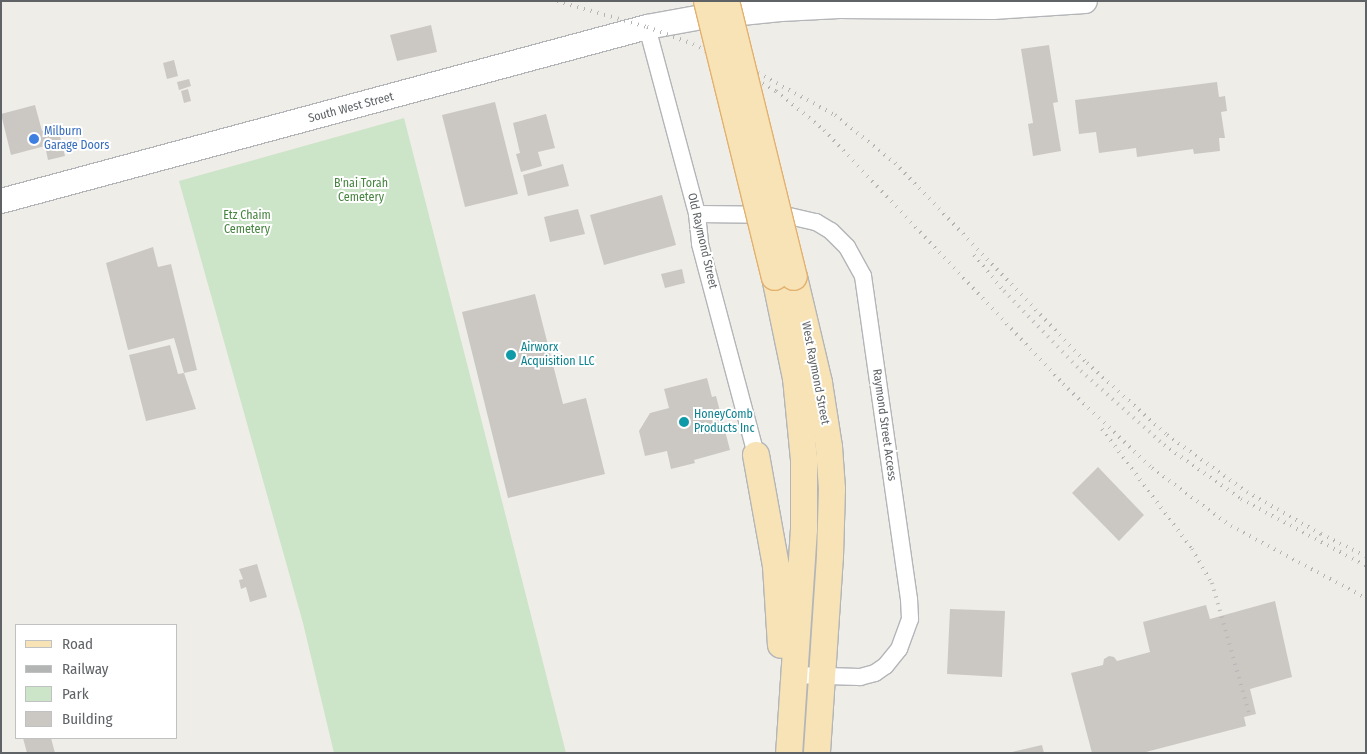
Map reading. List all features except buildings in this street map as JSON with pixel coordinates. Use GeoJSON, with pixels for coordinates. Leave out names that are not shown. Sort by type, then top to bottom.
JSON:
{"type":"FeatureCollection","features":[{"type":"Feature","properties":{"kind":"main road","name":"West Raymond Street"},"geometry":{"type":"LineString","coordinates":[[726,1],[784,277],[804,459],[804,529],[789,741]]}},
{"type":"Feature","properties":{"kind":"main road","name":"South West Street"},"geometry":{"type":"LineString","coordinates":[[1,202],[647,27],[704,9],[993,7],[1085,1]]}},
{"type":"Feature","properties":{"kind":"main road","name":"West Raymond Street"},"geometry":{"type":"LineString","coordinates":[[704,9],[784,277],[819,383],[831,481],[830,556],[817,753]]}},
{"type":"Feature","properties":{"kind":"main road"},"geometry":{"type":"LineString","coordinates":[[756,455],[778,583],[789,741]]}},
{"type":"Feature","properties":{"kind":"street","name":"Old Raymond Street"},"geometry":{"type":"LineString","coordinates":[[647,27],[697,214],[700,244],[756,455]]}},
{"type":"Feature","properties":{"kind":"street","name":"Raymond Street Access"},"geometry":{"type":"LineString","coordinates":[[697,214],[785,215],[811,220],[831,231],[847,247],[863,276],[910,614],[905,637],[899,649],[880,670],[860,677],[793,675]]}},
{"type":"Feature","properties":{"kind":"green space"},"geometry":{"type":"Polygon","coordinates":[[[404,118],[566,753],[334,753],[303,623],[179,181],[404,118]]]}},
{"type":"Feature","properties":{"kind":"railway"},"geometry":{"type":"LineString","coordinates":[[557,1],[647,27],[693,44],[776,91],[824,130],[1063,384],[1152,468],[1231,526],[1366,598]]}},
{"type":"Feature","properties":{"kind":"railway"},"geometry":{"type":"LineString","coordinates":[[758,73],[835,115],[895,163],[1087,363],[1167,435],[1247,492],[1321,534],[1366,556]]}},
{"type":"Feature","properties":{"kind":"railway"},"geometry":{"type":"LineString","coordinates":[[974,255],[1004,291],[1081,371],[1164,445],[1241,499],[1366,566]]}},
{"type":"Feature","properties":{"kind":"railway"},"geometry":{"type":"LineString","coordinates":[[1102,429],[1192,549],[1212,583],[1249,713]]}},
{"type":"Feature","properties":{"kind":"place","name":"Milburn Garage Doors"},"geometry":{"type":"Point","coordinates":[34,139]}},
{"type":"Feature","properties":{"kind":"place","name":"Airworx Acquisition LLC"},"geometry":{"type":"Point","coordinates":[511,355]}},
{"type":"Feature","properties":{"kind":"place","name":"HoneyComb Products Inc"},"geometry":{"type":"Point","coordinates":[684,422]}},
{"type":"Feature","properties":{"kind":"park label","name":"B'nai Torah Cemetery"},"geometry":{"type":"Point","coordinates":[361,191]}},
{"type":"Feature","properties":{"kind":"park label","name":"Etz Chaim Cemetery"},"geometry":{"type":"Point","coordinates":[247,223]}}]}
